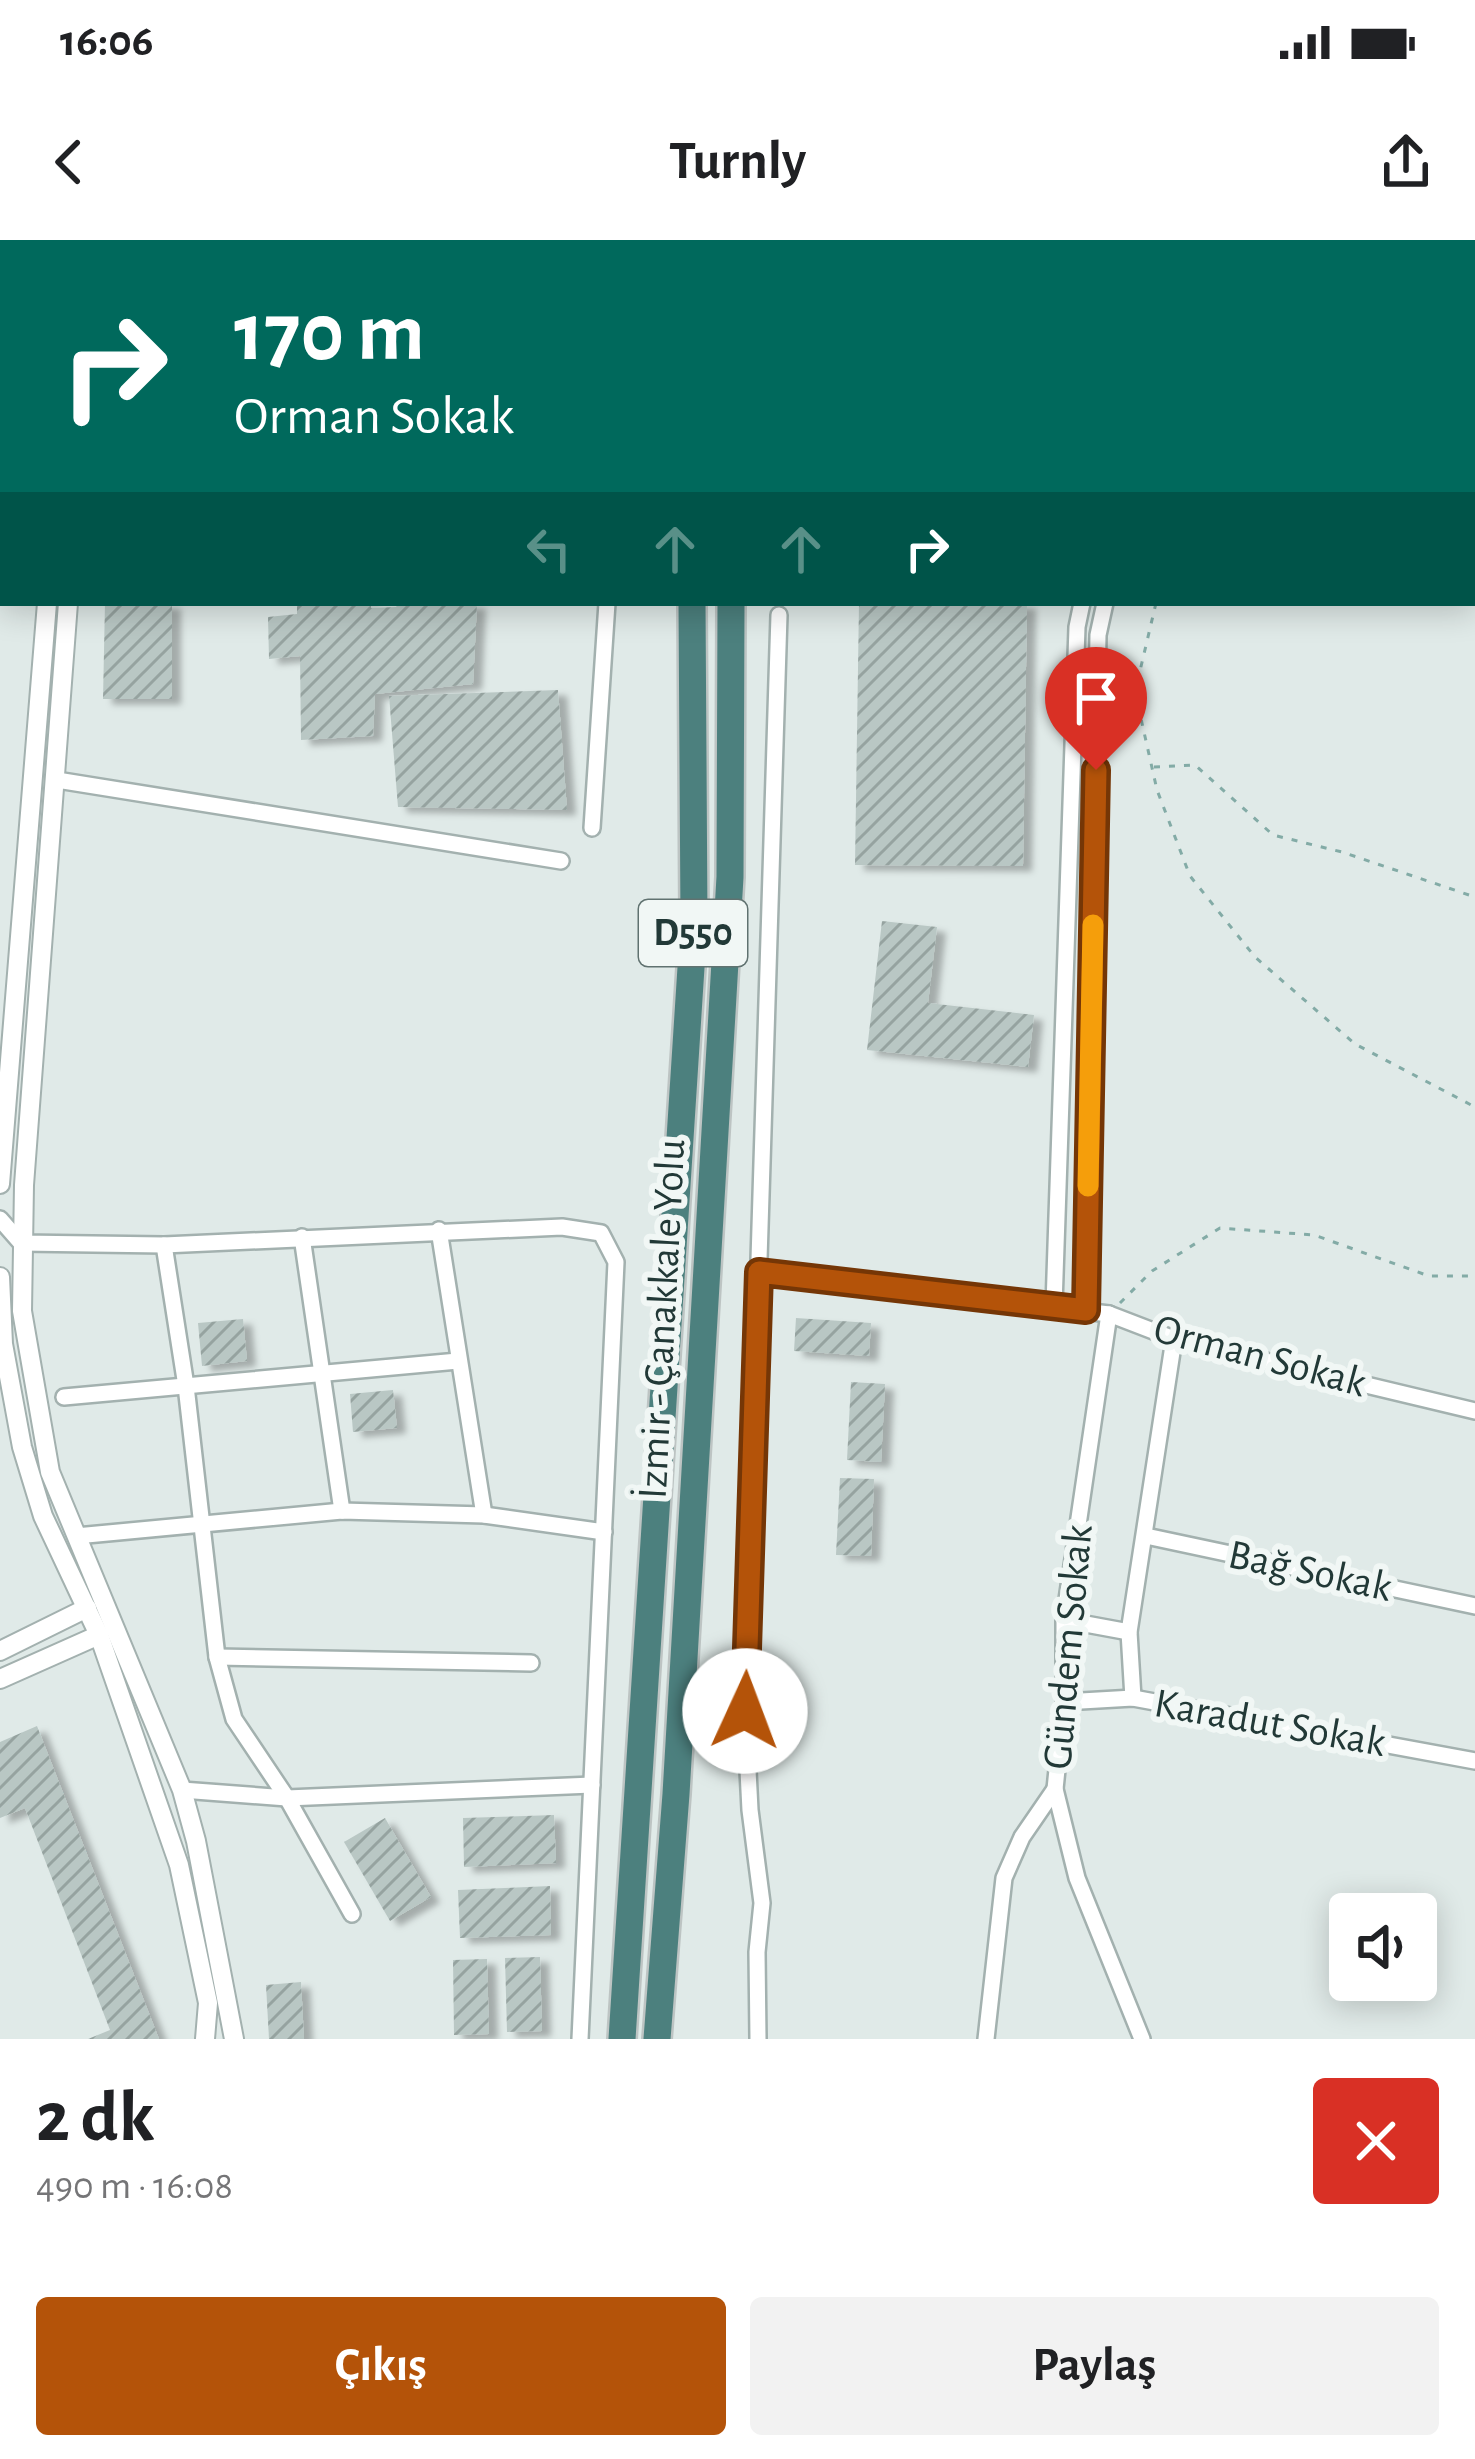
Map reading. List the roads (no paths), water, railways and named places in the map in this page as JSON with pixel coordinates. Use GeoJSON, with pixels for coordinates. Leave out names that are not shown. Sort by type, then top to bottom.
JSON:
{"type":"FeatureCollection","features":[{"type":"Feature","properties":{"kind":"highway","name":"İzmir - Çanakkale Yolu"},"geometry":{"type":"LineString","coordinates":[[622,2039],[694,921],[692,606]]}},
{"type":"Feature","properties":{"kind":"highway","name":"İzmir - Çanakkale Yolu"},"geometry":{"type":"LineString","coordinates":[[657,2039],[676,1794],[730,877],[731,606]]}},
{"type":"Feature","properties":{"kind":"street"},"geometry":{"type":"LineString","coordinates":[[0,1184],[47,606]]}},
{"type":"Feature","properties":{"kind":"street"},"geometry":{"type":"LineString","coordinates":[[68,606],[21,1244],[22,1311],[50,1472],[182,1790],[234,2039]]}},
{"type":"Feature","properties":{"kind":"street"},"geometry":{"type":"LineString","coordinates":[[592,829],[608,606]]}},
{"type":"Feature","properties":{"kind":"street"},"geometry":{"type":"LineString","coordinates":[[1054,1305],[1081,606]]}},
{"type":"Feature","properties":{"kind":"street"},"geometry":{"type":"LineString","coordinates":[[1086,1310],[1098,635],[1104,606]]}},
{"type":"Feature","properties":{"kind":"street"},"geometry":{"type":"LineString","coordinates":[[758,2039],[761,1903],[745,1711],[778,615]]}},
{"type":"Feature","properties":{"kind":"street"},"geometry":{"type":"LineString","coordinates":[[57,780],[561,861]]}},
{"type":"Feature","properties":{"kind":"street"},"geometry":{"type":"LineString","coordinates":[[0,1219],[21,1244],[164,1245],[562,1227],[602,1233],[616,1262],[580,2039]]}},
{"type":"Feature","properties":{"kind":"street"},"geometry":{"type":"LineString","coordinates":[[439,1230],[484,1515]]}},
{"type":"Feature","properties":{"kind":"street"},"geometry":{"type":"LineString","coordinates":[[302,1237],[342,1511]]}},
{"type":"Feature","properties":{"kind":"street"},"geometry":{"type":"LineString","coordinates":[[164,1245],[187,1386],[218,1657],[234,1719],[287,1798],[352,1914]]}},
{"type":"Feature","properties":{"kind":"street","name":"Orman Sokak"},"geometry":{"type":"LineString","coordinates":[[759,1272],[1109,1314],[1174,1339],[1475,1411]]}},
{"type":"Feature","properties":{"kind":"street"},"geometry":{"type":"LineString","coordinates":[[0,1277],[5,1394],[43,1516],[99,1634],[179,1865],[208,2003],[205,2039]]}},
{"type":"Feature","properties":{"kind":"street","name":"Gündem Sokak"},"geometry":{"type":"LineString","coordinates":[[1109,1314],[1064,1620],[1064,1702],[1055,1789],[1077,1878],[1142,2039]]}},
{"type":"Feature","properties":{"kind":"street"},"geometry":{"type":"LineString","coordinates":[[1133,1698],[1129,1632],[1174,1339]]}},
{"type":"Feature","properties":{"kind":"street"},"geometry":{"type":"LineString","coordinates":[[64,1397],[458,1361]]}},
{"type":"Feature","properties":{"kind":"street"},"geometry":{"type":"LineString","coordinates":[[76,1536],[342,1511],[484,1515],[604,1532]]}},
{"type":"Feature","properties":{"kind":"street","name":"Bağ Sokak"},"geometry":{"type":"LineString","coordinates":[[1146,1536],[1475,1606]]}},
{"type":"Feature","properties":{"kind":"street"},"geometry":{"type":"LineString","coordinates":[[0,1651],[87,1608]]}},
{"type":"Feature","properties":{"kind":"street"},"geometry":{"type":"LineString","coordinates":[[1064,1620],[1129,1632]]}},
{"type":"Feature","properties":{"kind":"street"},"geometry":{"type":"LineString","coordinates":[[0,1679],[99,1634]]}},
{"type":"Feature","properties":{"kind":"street"},"geometry":{"type":"LineString","coordinates":[[218,1657],[530,1663]]}},
{"type":"Feature","properties":{"kind":"street","name":"Karadut Sokak"},"geometry":{"type":"LineString","coordinates":[[1064,1702],[1133,1698],[1475,1761]]}},
{"type":"Feature","properties":{"kind":"street"},"geometry":{"type":"LineString","coordinates":[[182,1790],[287,1798],[592,1786]]}},
{"type":"Feature","properties":{"kind":"street"},"geometry":{"type":"LineString","coordinates":[[986,2039],[1004,1878],[1022,1837],[1055,1789]]}}]}
